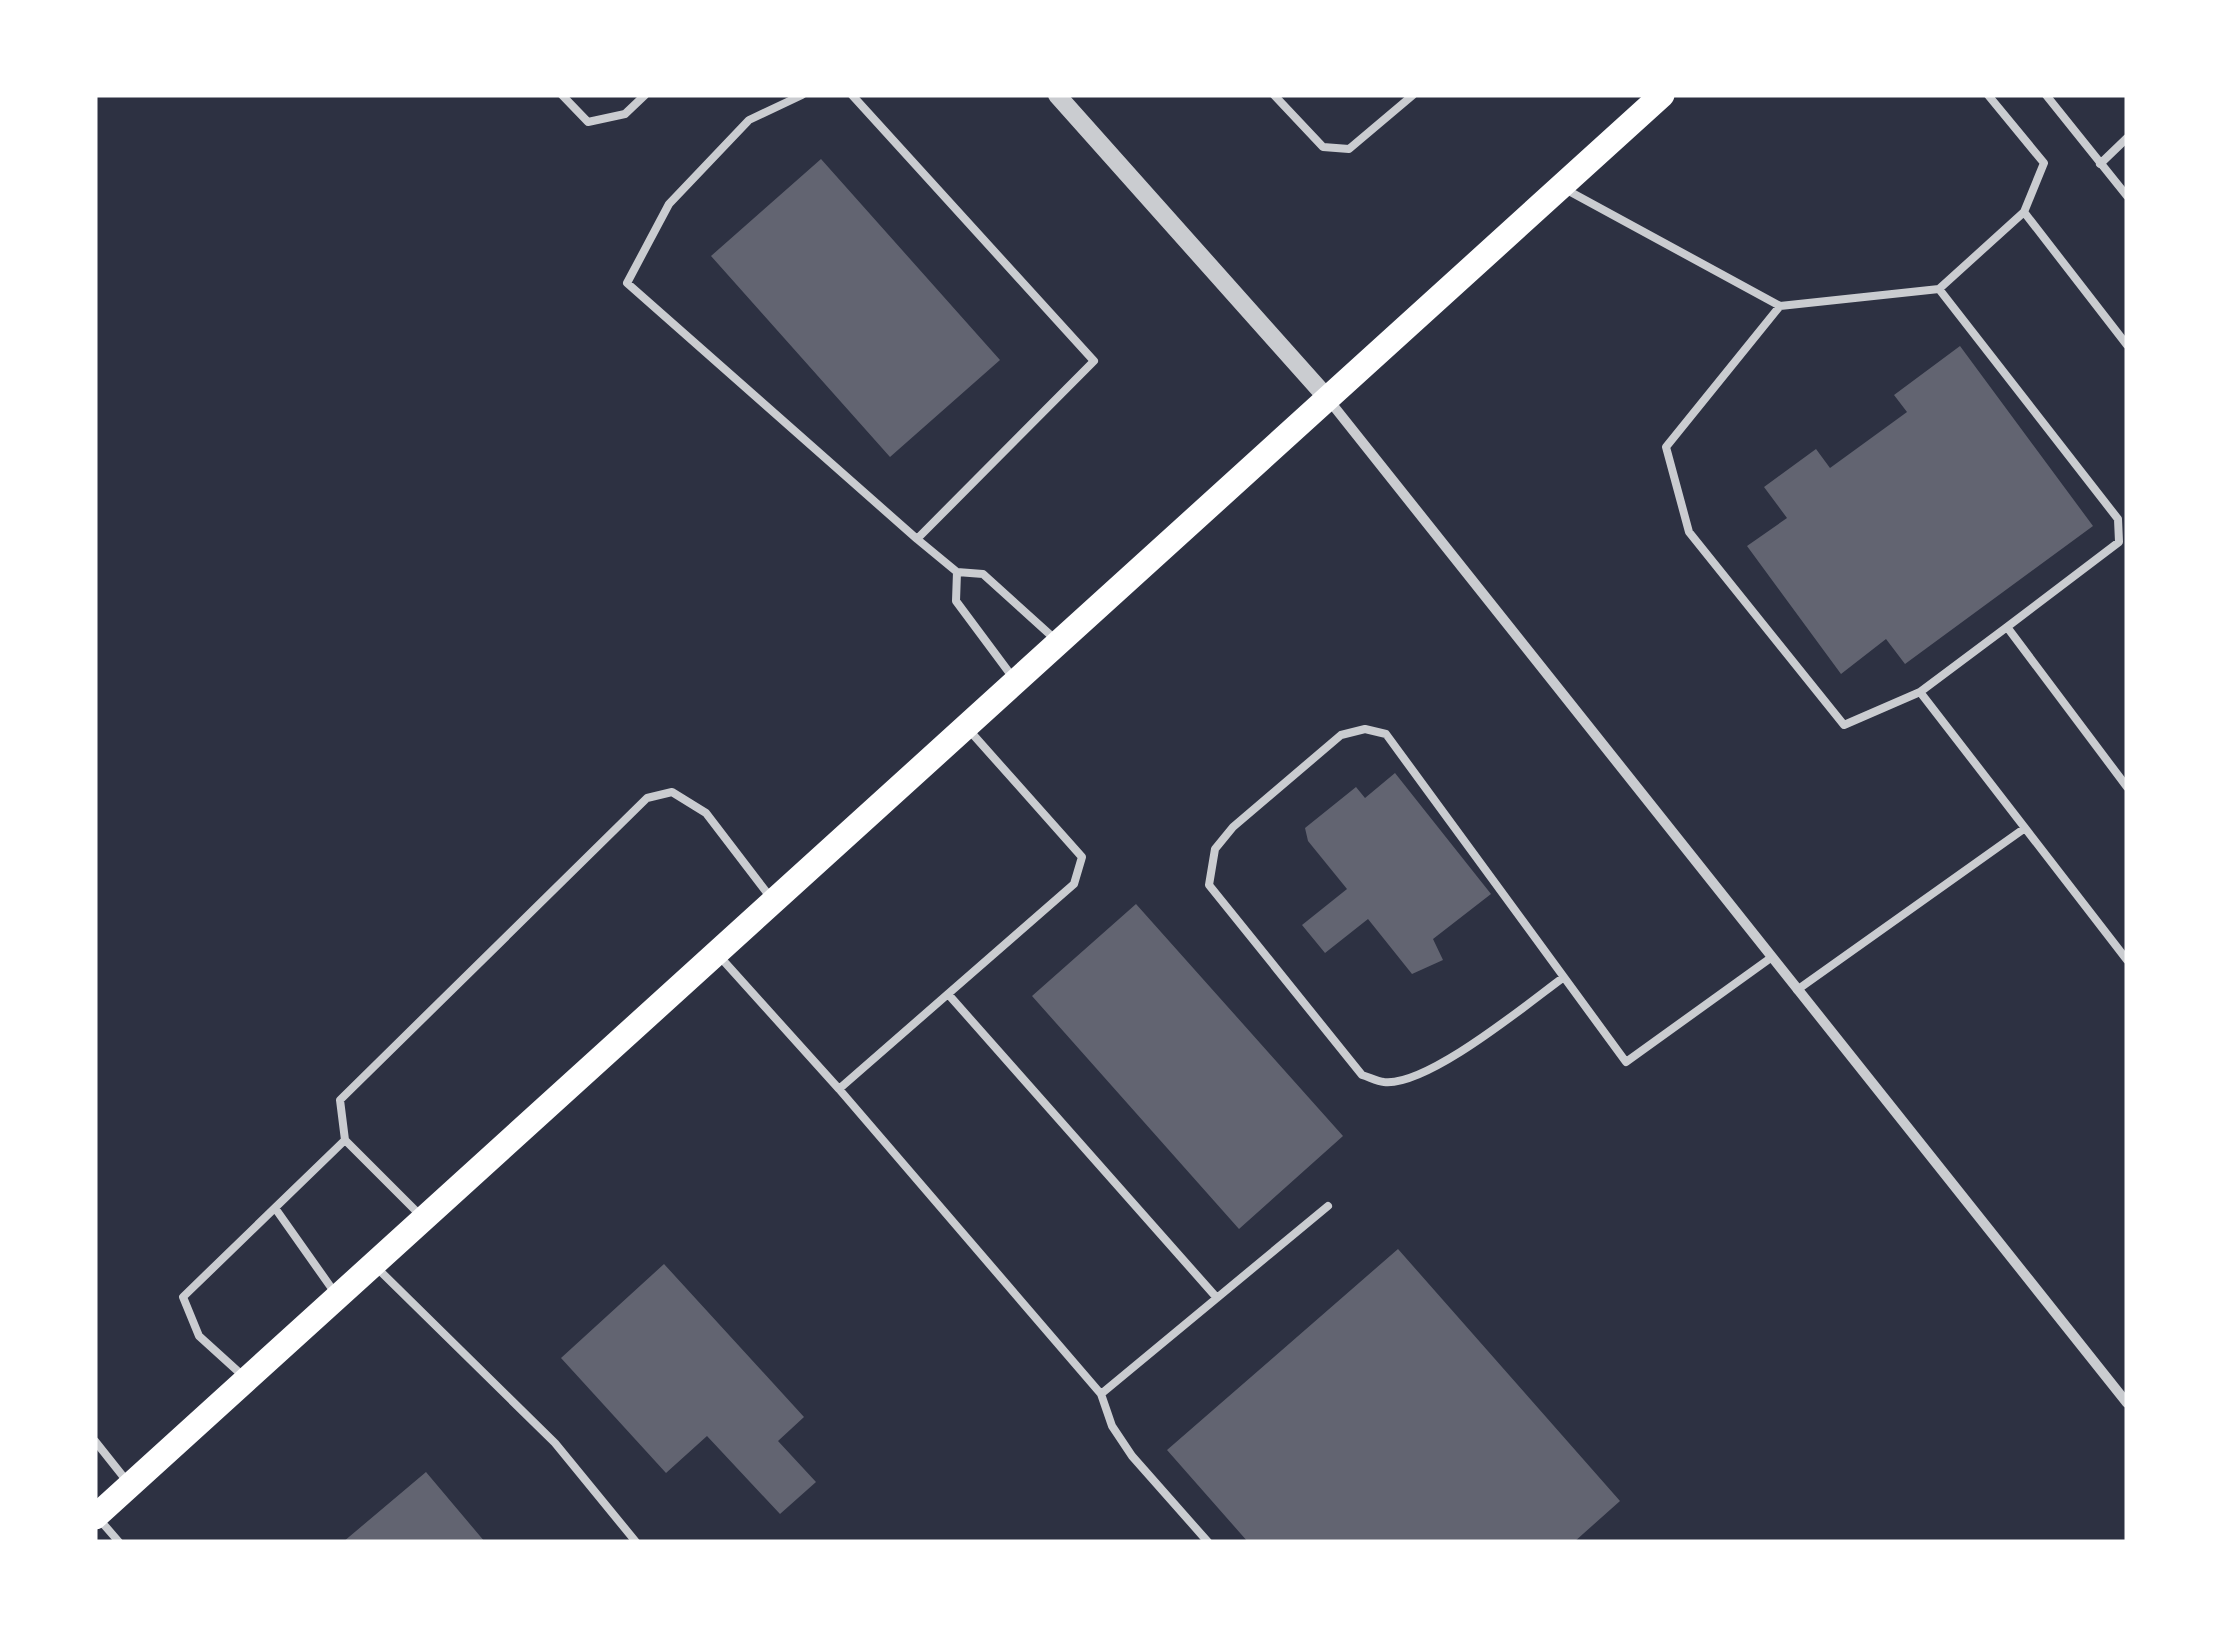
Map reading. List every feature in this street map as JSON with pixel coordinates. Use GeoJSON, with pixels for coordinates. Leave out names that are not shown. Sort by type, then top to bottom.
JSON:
{"type":"FeatureCollection","features":[{"type":"Feature","properties":{"kind":"main road"},"geometry":{"type":"LineString","coordinates":[[96,1516],[1662,95]]}},
{"type":"Feature","properties":{"kind":"street"},"geometry":{"type":"LineString","coordinates":[[1057,95],[1328,400],[2127,1403]]}},
{"type":"Feature","properties":{"kind":"lane"},"geometry":{"type":"LineString","coordinates":[[562,95],[588,122],[625,114],[645,95]]}},
{"type":"Feature","properties":{"kind":"lane"},"geometry":{"type":"LineString","coordinates":[[802,95],[750,120],[668,204],[627,283],[917,539],[957,572],[983,574],[1059,643]]}},
{"type":"Feature","properties":{"kind":"lane"},"geometry":{"type":"LineString","coordinates":[[852,95],[1094,361],[917,539]]}},
{"type":"Feature","properties":{"kind":"lane"},"geometry":{"type":"LineString","coordinates":[[1274,95],[1323,147],[1349,150],[1414,95]]}},
{"type":"Feature","properties":{"kind":"lane"},"geometry":{"type":"LineString","coordinates":[[1561,187],[1780,306],[1939,289],[2024,212],[2044,163],[1988,95]]}},
{"type":"Feature","properties":{"kind":"lane"},"geometry":{"type":"LineString","coordinates":[[2046,95],[2127,196]]}},
{"type":"Feature","properties":{"kind":"lane"},"geometry":{"type":"LineString","coordinates":[[2100,164],[2127,138]]}},
{"type":"Feature","properties":{"kind":"lane"},"geometry":{"type":"LineString","coordinates":[[2024,212],[2127,345]]}},
{"type":"Feature","properties":{"kind":"lane"},"geometry":{"type":"LineString","coordinates":[[1780,306],[1666,447],[1690,532],[1844,725],[1920,692],[2119,542],[2118,519],[1939,289]]}},
{"type":"Feature","properties":{"kind":"lane"},"geometry":{"type":"LineString","coordinates":[[2118,519],[2127,512]]}},
{"type":"Feature","properties":{"kind":"lane"},"geometry":{"type":"LineString","coordinates":[[957,572],[956,602],[1016,682]]}},
{"type":"Feature","properties":{"kind":"lane"},"geometry":{"type":"LineString","coordinates":[[2007,627],[2127,787]]}},
{"type":"Feature","properties":{"kind":"lane"},"geometry":{"type":"LineString","coordinates":[[1920,692],[2127,960]]}},
{"type":"Feature","properties":{"kind":"lane"},"geometry":{"type":"LineString","coordinates":[[839,1089],[1074,884],[1082,857],[966,727]]}},
{"type":"Feature","properties":{"kind":"lane"},"geometry":{"type":"LineString","coordinates":[[1564,978],[1446,1063],[1387,1083],[1362,1075],[1209,885],[1215,848],[1233,827],[1341,735],[1365,729],[1386,734],[1626,1062],[1772,958]]}},
{"type":"Feature","properties":{"kind":"lane"},"geometry":{"type":"LineString","coordinates":[[424,1219],[345,1140],[340,1100],[648,798],[672,792],[706,813],[774,902]]}},
{"type":"Feature","properties":{"kind":"lane"},"geometry":{"type":"LineString","coordinates":[[1797,990],[2025,828]]}},
{"type":"Feature","properties":{"kind":"lane"},"geometry":{"type":"LineString","coordinates":[[716,953],[1102,1394],[1112,1426],[1132,1456],[1208,1542]]}},
{"type":"Feature","properties":{"kind":"lane"},"geometry":{"type":"LineString","coordinates":[[948,994],[1217,1298]]}},
{"type":"Feature","properties":{"kind":"lane"},"geometry":{"type":"LineString","coordinates":[[247,1380],[199,1336],[183,1297],[345,1140]]}},
{"type":"Feature","properties":{"kind":"lane"},"geometry":{"type":"LineString","coordinates":[[1102,1394],[1328,1206]]}},
{"type":"Feature","properties":{"kind":"lane"},"geometry":{"type":"LineString","coordinates":[[275,1208],[338,1297]]}},
{"type":"Feature","properties":{"kind":"lane"},"geometry":{"type":"LineString","coordinates":[[373,1264],[554,1443],[636,1542]]}},
{"type":"Feature","properties":{"kind":"lane"},"geometry":{"type":"LineString","coordinates":[[95,1441],[130,1485]]}},
{"type":"Feature","properties":{"kind":"lane"},"geometry":{"type":"LineString","coordinates":[[96,1516],[119,1542]]}},
{"type":"Feature","properties":{"kind":"building"},"geometry":{"type":"Polygon","coordinates":[[[821,159],[1000,360],[890,457],[711,256],[821,159]]]}},
{"type":"Feature","properties":{"kind":"building"},"geometry":{"type":"Polygon","coordinates":[[[1960,346],[2093,526],[1905,664],[1886,639],[1841,674],[1747,546],[1787,518],[1764,487],[1816,449],[1830,468],[1907,412],[1894,395],[1960,346]]]}},
{"type":"Feature","properties":{"kind":"building"},"geometry":{"type":"Polygon","coordinates":[[[1395,773],[1491,894],[1433,939],[1443,960],[1412,974],[1368,919],[1325,953],[1302,925],[1347,889],[1308,841],[1305,828],[1356,787],[1365,798],[1395,773]]]}},
{"type":"Feature","properties":{"kind":"building"},"geometry":{"type":"Polygon","coordinates":[[[1136,904],[1343,1136],[1239,1229],[1032,996],[1136,904]]]}},
{"type":"Feature","properties":{"kind":"building"},"geometry":{"type":"Polygon","coordinates":[[[1398,1249],[1620,1501],[1574,1542],[1248,1542],[1167,1450],[1398,1249]]]}},
{"type":"Feature","properties":{"kind":"building"},"geometry":{"type":"Polygon","coordinates":[[[664,1264],[804,1417],[778,1441],[816,1482],[780,1514],[707,1436],[666,1473],[561,1358],[664,1264]]]}},
{"type":"Feature","properties":{"kind":"building"},"geometry":{"type":"Polygon","coordinates":[[[426,1472],[485,1542],[343,1542],[426,1472]]]}}]}
